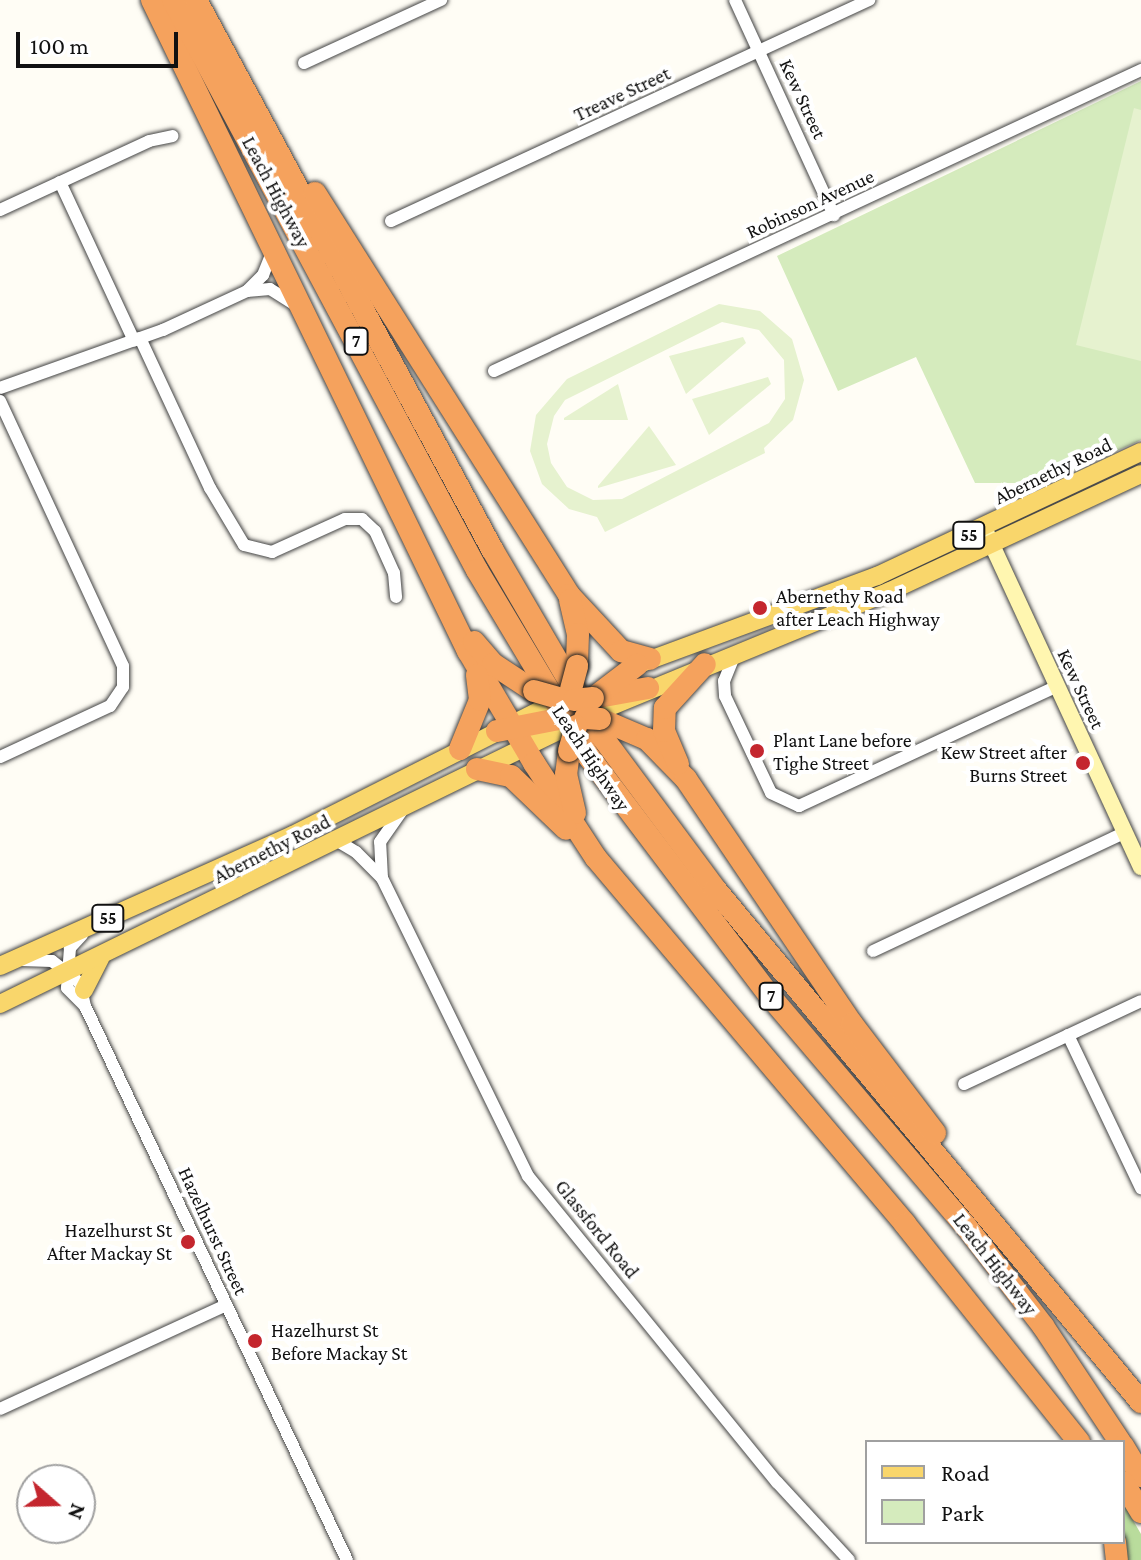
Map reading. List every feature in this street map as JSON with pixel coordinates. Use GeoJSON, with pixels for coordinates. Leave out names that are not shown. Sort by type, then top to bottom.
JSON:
{"type":"FeatureCollection","features":[{"type":"Feature","properties":{"kind":"highway","name":"7"},"geometry":{"type":"LineString","coordinates":[[152,0],[468,651],[515,737]]}},
{"type":"Feature","properties":{"kind":"highway","name":"Leach Highway"},"geometry":{"type":"LineString","coordinates":[[173,0],[477,570],[589,757],[769,995],[965,1225],[1052,1338],[1119,1440]]}},
{"type":"Feature","properties":{"kind":"highway","name":"Leach Highway"},"geometry":{"type":"LineString","coordinates":[[196,0],[492,549],[600,734],[724,900],[1141,1402]]}},
{"type":"Feature","properties":{"kind":"highway"},"geometry":{"type":"LineString","coordinates":[[220,42],[569,595],[621,651],[644,662]]}},
{"type":"Feature","properties":{"kind":"highway"},"geometry":{"type":"LineString","coordinates":[[569,595],[578,634],[569,791],[596,858]]}},
{"type":"Feature","properties":{"kind":"highway","name":"7"},"geometry":{"type":"LineString","coordinates":[[446,604],[493,664],[574,709],[647,739],[686,779],[852,1024],[983,1196],[1023,1259]]}},
{"type":"Feature","properties":{"kind":"highway","name":"7"},"geometry":{"type":"LineString","coordinates":[[460,749],[480,700],[468,651]]}},
{"type":"Feature","properties":{"kind":"highway"},"geometry":{"type":"LineString","coordinates":[[596,858],[515,737],[574,709],[644,662]]}},
{"type":"Feature","properties":{"kind":"highway","name":"7"},"geometry":{"type":"LineString","coordinates":[[686,779],[663,720],[672,697],[705,664]]}},
{"type":"Feature","properties":{"kind":"highway"},"geometry":{"type":"LineString","coordinates":[[574,709],[648,688]]}},
{"type":"Feature","properties":{"kind":"highway"},"geometry":{"type":"LineString","coordinates":[[477,769],[511,776],[596,858],[946,1274],[1077,1440]]}},
{"type":"Feature","properties":{"kind":"highway"},"geometry":{"type":"LineString","coordinates":[[946,1274],[1021,1349],[1094,1440]]}},
{"type":"Feature","properties":{"kind":"highway","name":"Leach Highway"},"geometry":{"type":"LineString","coordinates":[[1125,1449],[1141,1476]]}},
{"type":"Feature","properties":{"kind":"highway"},"geometry":{"type":"LineString","coordinates":[[1125,1485],[1141,1512]]}},
{"type":"Feature","properties":{"kind":"main road","name":"Abernethy Road"},"geometry":{"type":"LineString","coordinates":[[648,688],[737,651],[988,536],[1141,452]]}},
{"type":"Feature","properties":{"kind":"main road","name":"Abernethy Road"},"geometry":{"type":"LineString","coordinates":[[644,662],[988,536],[1141,474]]}},
{"type":"Feature","properties":{"kind":"main road","name":"Abernethy Road"},"geometry":{"type":"LineString","coordinates":[[7,963],[293,835],[460,749],[515,737]]}},
{"type":"Feature","properties":{"kind":"main road","name":"Abernethy Road"},"geometry":{"type":"LineString","coordinates":[[0,1004],[100,958],[406,806],[477,769],[515,737]]}},
{"type":"Feature","properties":{"kind":"main road"},"geometry":{"type":"LineString","coordinates":[[84,998],[100,958]]}},
{"type":"Feature","properties":{"kind":"street"},"geometry":{"type":"LineString","coordinates":[[304,63],[441,0]]}},
{"type":"Feature","properties":{"kind":"street","name":"Kew Street"},"geometry":{"type":"LineString","coordinates":[[735,0],[834,215]]}},
{"type":"Feature","properties":{"kind":"street","name":"Treave Street"},"geometry":{"type":"LineString","coordinates":[[391,221],[869,0]]}},
{"type":"Feature","properties":{"kind":"street","name":"Robinson Avenue"},"geometry":{"type":"LineString","coordinates":[[494,371],[1141,70]]}},
{"type":"Feature","properties":{"kind":"street"},"geometry":{"type":"LineString","coordinates":[[0,210],[149,141],[172,136]]}},
{"type":"Feature","properties":{"kind":"street"},"geometry":{"type":"LineString","coordinates":[[60,182],[210,488],[244,545],[272,552],[345,519],[362,519],[375,531],[394,573],[396,597]]}},
{"type":"Feature","properties":{"kind":"street"},"geometry":{"type":"LineString","coordinates":[[0,388],[137,339],[247,291],[267,268],[273,244]]}},
{"type":"Feature","properties":{"kind":"street"},"geometry":{"type":"LineString","coordinates":[[247,291],[276,292],[310,321]]}},
{"type":"Feature","properties":{"kind":"street"},"geometry":{"type":"LineString","coordinates":[[0,401],[123,666],[123,687],[110,706],[0,757]]}},
{"type":"Feature","properties":{"kind":"street","name":"Kew Street"},"geometry":{"type":"LineString","coordinates":[[988,536],[1141,867]]}},
{"type":"Feature","properties":{"kind":"street"},"geometry":{"type":"LineString","coordinates":[[737,651],[724,681],[725,696],[771,793],[799,806],[1058,686]]}},
{"type":"Feature","properties":{"kind":"street","name":"Glassford Road"},"geometry":{"type":"LineString","coordinates":[[406,806],[380,842],[382,878],[528,1176],[777,1482],[849,1560]]}},
{"type":"Feature","properties":{"kind":"street"},"geometry":{"type":"LineString","coordinates":[[873,951],[1124,833]]}},
{"type":"Feature","properties":{"kind":"street","name":"Glassford Road"},"geometry":{"type":"LineString","coordinates":[[336,840],[382,878]]}},
{"type":"Feature","properties":{"kind":"street"},"geometry":{"type":"LineString","coordinates":[[7,963],[52,961],[68,972],[73,941],[98,923]]}},
{"type":"Feature","properties":{"kind":"street","name":"Hazelhurst Street"},"geometry":{"type":"LineString","coordinates":[[68,972],[84,998],[347,1560]]}},
{"type":"Feature","properties":{"kind":"street"},"geometry":{"type":"LineString","coordinates":[[964,1084],[1141,1001]]}},
{"type":"Feature","properties":{"kind":"street"},"geometry":{"type":"LineString","coordinates":[[1068,1035],[1141,1188]]}},
{"type":"Feature","properties":{"kind":"street"},"geometry":{"type":"LineString","coordinates":[[0,1409],[226,1305]]}},
{"type":"Feature","properties":{"kind":"green space"},"geometry":{"type":"Polygon","coordinates":[[[1141,81],[1141,440],[1046,483],[975,483],[916,357],[838,391],[777,256],[1141,81]]]}},
{"type":"Feature","properties":{"kind":"green space"},"geometry":{"type":"Polygon","coordinates":[[[1134,108],[1141,110],[1141,361],[1076,345],[1134,108]]]}},
{"type":"Feature","properties":{"kind":"green space"},"geometry":{"type":"Polygon","coordinates":[[[719,304],[760,311],[792,339],[804,380],[793,420],[764,448],[765,453],[605,532],[597,517],[569,509],[542,484],[530,451],[536,415],[567,379],[719,304]],[[722,322],[565,400],[554,416],[547,444],[551,463],[567,487],[593,500],[622,499],[769,423],[785,399],[784,360],[759,330],[722,322]]]}},
{"type":"Feature","properties":{"kind":"green space"},"geometry":{"type":"Polygon","coordinates":[[[743,337],[746,343],[686,394],[669,356],[743,337]]]}},
{"type":"Feature","properties":{"kind":"green space"},"geometry":{"type":"Polygon","coordinates":[[[768,377],[771,384],[709,435],[692,399],[768,377]]]}},
{"type":"Feature","properties":{"kind":"green space"},"geometry":{"type":"Polygon","coordinates":[[[618,384],[628,420],[564,420],[564,418],[618,384]]]}},
{"type":"Feature","properties":{"kind":"green space"},"geometry":{"type":"Polygon","coordinates":[[[649,426],[676,465],[598,488],[598,486],[649,426]]]}},
{"type":"Feature","properties":{"kind":"green space"},"geometry":{"type":"Polygon","coordinates":[[[1125,1506],[1141,1534],[1141,1560],[1123,1560],[1125,1506]]]}},
{"type":"Feature","properties":{"kind":"place","name":"Abernethy Road after Leach Highway"},"geometry":{"type":"Point","coordinates":[760,608]}},
{"type":"Feature","properties":{"kind":"place","name":"Plant Lane before Tighe Street"},"geometry":{"type":"Point","coordinates":[757,751]}},
{"type":"Feature","properties":{"kind":"place","name":"Kew Street after Burns Street"},"geometry":{"type":"Point","coordinates":[1083,763]}},
{"type":"Feature","properties":{"kind":"place","name":"Hazelhurst St After Mackay St"},"geometry":{"type":"Point","coordinates":[188,1242]}},
{"type":"Feature","properties":{"kind":"place","name":"Hazelhurst St Before Mackay St"},"geometry":{"type":"Point","coordinates":[255,1341]}}]}
